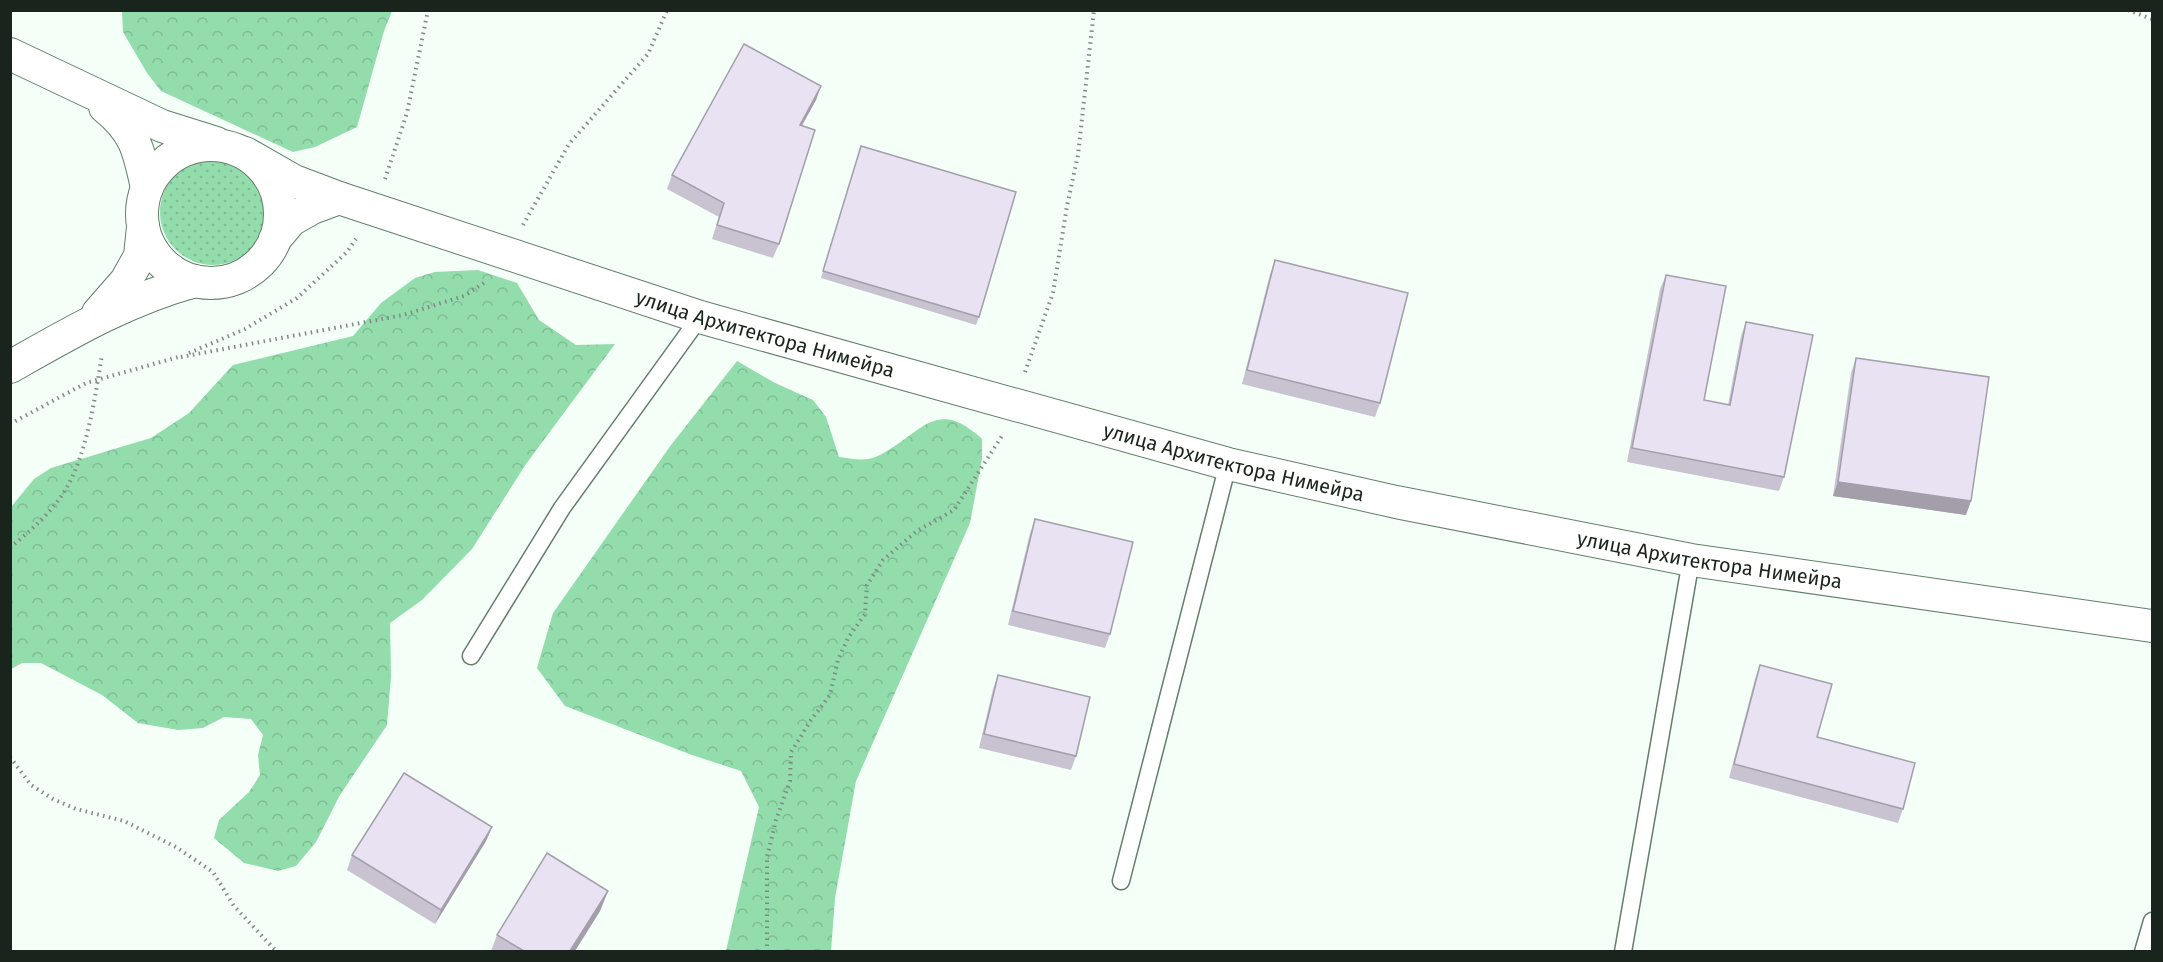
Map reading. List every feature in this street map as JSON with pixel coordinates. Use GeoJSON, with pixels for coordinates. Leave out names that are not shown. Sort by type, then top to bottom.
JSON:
{"type":"FeatureCollection","features":[{"type":"Feature","properties":{"kind":"street"},"geometry":{"type":"LineString","coordinates":[[10,54],[88,93],[162,126],[236,150],[261,165],[272,181],[279,200],[280,220],[275,239]]}},
{"type":"Feature","properties":{"kind":"street"},"geometry":{"type":"LineString","coordinates":[[88,93],[120,118],[134,139],[147,188]]}},
{"type":"Feature","properties":{"kind":"street"},"geometry":{"type":"LineString","coordinates":[[99,318],[126,281],[140,256],[143,227],[142,207],[147,188],[157,171],[171,157],[188,148],[208,144],[236,150]]}},
{"type":"Feature","properties":{"kind":"street","name":"улица Архитектора Нимейра"},"geometry":{"type":"LineString","coordinates":[[236,150],[294,181],[339,198],[700,316],[1228,464],[1396,502],[1690,560],[2152,626]]}},
{"type":"Feature","properties":{"kind":"street"},"geometry":{"type":"LineString","coordinates":[[143,227],[150,246],[161,262],[195,281],[215,283],[234,279],[251,270],[266,256],[275,239],[291,220],[312,208],[339,198]]}},
{"type":"Feature","properties":{"kind":"street"},"geometry":{"type":"LineString","coordinates":[[10,367],[99,318],[166,289],[195,281]]}},
{"type":"Feature","properties":{"kind":"lane"},"geometry":{"type":"LineString","coordinates":[[471,656],[562,508],[700,316]]}},
{"type":"Feature","properties":{"kind":"lane"},"geometry":{"type":"LineString","coordinates":[[1121,881],[1228,464]]}},
{"type":"Feature","properties":{"kind":"lane"},"geometry":{"type":"LineString","coordinates":[[1623,951],[1690,560]]}},
{"type":"Feature","properties":{"kind":"lane"},"geometry":{"type":"LineString","coordinates":[[2143,951],[2152,921]]}},
{"type":"Feature","properties":{"kind":"path"},"geometry":{"type":"LineString","coordinates":[[767,951],[767,857],[776,820],[790,781],[791,752],[811,720],[831,695],[838,660],[848,638],[865,614],[867,585],[883,560],[917,531],[954,510],[1002,436],[1053,293],[1078,154],[1094,10]]}},
{"type":"Feature","properties":{"kind":"path"},"geometry":{"type":"LineString","coordinates":[[2128,10],[2152,19]]}},
{"type":"Feature","properties":{"kind":"path"},"geometry":{"type":"LineString","coordinates":[[10,548],[39,524],[58,500],[80,459],[98,380],[99,318]]}},
{"type":"Feature","properties":{"kind":"path"},"geometry":{"type":"LineString","coordinates":[[10,757],[31,785],[52,799],[76,809],[124,821],[176,847],[213,872],[234,906],[277,951]]}},
{"type":"Feature","properties":{"kind":"green space"},"geometry":{"type":"Polygon","coordinates":[[[122,10],[392,11],[384,31],[357,127],[315,147],[293,152],[161,91],[147,73],[123,32],[122,10]]]}},
{"type":"Feature","properties":{"kind":"green space"},"geometry":{"type":"Polygon","coordinates":[[[213,159],[233,163],[251,174],[262,192],[266,212],[262,232],[251,250],[233,261],[213,265],[193,261],[175,250],[164,232],[160,212],[164,192],[175,174],[193,163],[213,159]]]}},
{"type":"Feature","properties":{"kind":"green space"},"geometry":{"type":"Polygon","coordinates":[[[478,270],[517,283],[539,320],[576,345],[615,344],[526,464],[472,549],[422,600],[390,623],[391,677],[387,725],[340,795],[316,842],[296,866],[278,871],[244,863],[214,838],[219,820],[249,792],[260,775],[258,755],[263,735],[251,719],[224,717],[203,728],[178,730],[138,723],[102,695],[41,663],[22,663],[11,669],[11,507],[34,479],[51,468],[151,438],[189,413],[233,365],[353,336],[381,303],[415,278],[435,272],[478,270]]]}},
{"type":"Feature","properties":{"kind":"green space"},"geometry":{"type":"Polygon","coordinates":[[[737,361],[775,383],[813,400],[826,417],[839,457],[870,459],[895,446],[919,429],[941,419],[953,420],[966,426],[982,439],[982,459],[970,523],[856,781],[835,898],[831,951],[726,951],[759,807],[741,771],[692,755],[565,706],[537,668],[553,613],[671,445],[737,361]]]}},
{"type":"Feature","properties":{"kind":"building"},"geometry":{"type":"Polygon","coordinates":[[[744,44],[821,86],[800,125],[815,130],[779,244],[717,225],[724,203],[672,175],[744,44]]]}},
{"type":"Feature","properties":{"kind":"building"},"geometry":{"type":"Polygon","coordinates":[[[861,146],[1016,192],[979,317],[823,271],[861,146]]]}},
{"type":"Feature","properties":{"kind":"building"},"geometry":{"type":"Polygon","coordinates":[[[1275,260],[1408,293],[1380,403],[1247,370],[1275,260]]]}},
{"type":"Feature","properties":{"kind":"building"},"geometry":{"type":"Polygon","coordinates":[[[1666,275],[1726,286],[1704,400],[1730,405],[1746,322],[1813,335],[1784,477],[1632,448],[1666,275]]]}},
{"type":"Feature","properties":{"kind":"building"},"geometry":{"type":"Polygon","coordinates":[[[1856,358],[1989,377],[1971,501],[1838,482],[1856,358]]]}},
{"type":"Feature","properties":{"kind":"building"},"geometry":{"type":"Polygon","coordinates":[[[1035,519],[1133,542],[1110,634],[1013,611],[1035,519]]]}},
{"type":"Feature","properties":{"kind":"building"},"geometry":{"type":"Polygon","coordinates":[[[1760,665],[1832,684],[1817,737],[1915,763],[1903,809],[1734,764],[1760,665]]]}},
{"type":"Feature","properties":{"kind":"building"},"geometry":{"type":"Polygon","coordinates":[[[998,675],[1090,697],[1076,756],[984,734],[998,675]]]}},
{"type":"Feature","properties":{"kind":"building"},"geometry":{"type":"Polygon","coordinates":[[[404,773],[492,827],[441,910],[352,855],[404,773]]]}},
{"type":"Feature","properties":{"kind":"building"},"geometry":{"type":"Polygon","coordinates":[[[547,853],[608,891],[570,951],[524,951],[497,935],[547,853]]]}}]}
